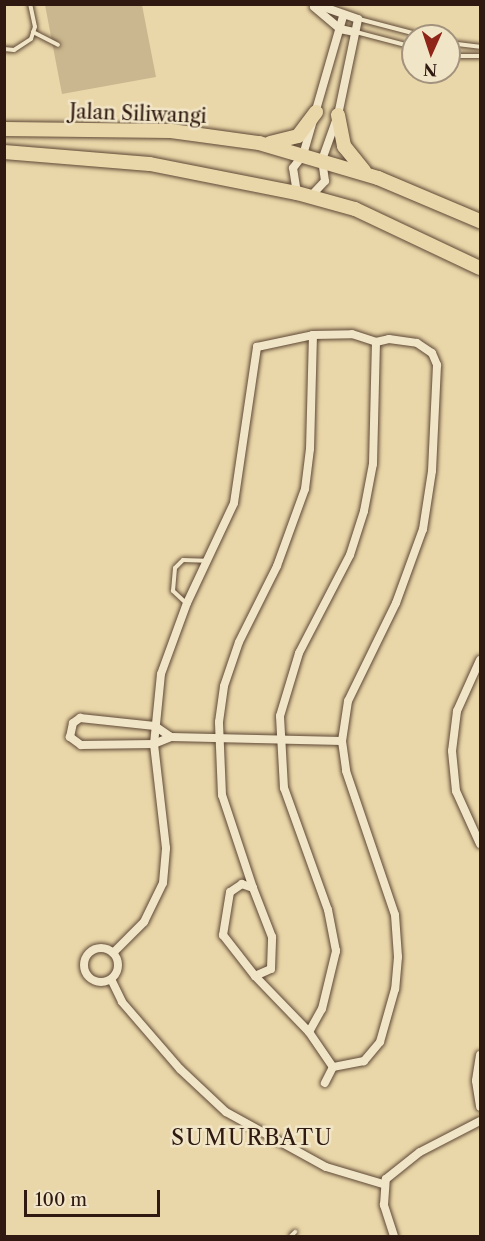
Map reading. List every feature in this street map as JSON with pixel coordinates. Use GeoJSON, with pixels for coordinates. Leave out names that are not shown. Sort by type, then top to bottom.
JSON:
{"type":"FeatureCollection","features":[{"type":"Feature","properties":{"kind":"main road"},"geometry":{"type":"LineString","coordinates":[[259,143],[279,143],[298,136],[316,112]]}},
{"type":"Feature","properties":{"kind":"main road"},"geometry":{"type":"LineString","coordinates":[[338,116],[339,131],[352,160],[378,178],[480,221]]}},
{"type":"Feature","properties":{"kind":"main road","name":"Jalan Siliwangi"},"geometry":{"type":"LineString","coordinates":[[4,129],[171,131],[259,143],[378,178]]}},
{"type":"Feature","properties":{"kind":"main road"},"geometry":{"type":"LineString","coordinates":[[4,152],[150,164],[304,195],[355,209],[480,268]]}},
{"type":"Feature","properties":{"kind":"street"},"geometry":{"type":"LineString","coordinates":[[314,4],[343,16],[358,19],[338,116],[322,160],[325,181],[304,195],[293,168],[303,155],[343,16]]}},
{"type":"Feature","properties":{"kind":"street"},"geometry":{"type":"LineString","coordinates":[[314,4],[340,29],[354,32]]}},
{"type":"Feature","properties":{"kind":"street"},"geometry":{"type":"LineString","coordinates":[[113,953],[144,922],[163,883],[166,848],[154,744],[167,651],[187,603],[227,523],[238,485],[257,346],[313,335],[352,334],[376,342],[389,339],[417,343],[435,358],[437,407],[432,471],[418,546],[396,603],[348,701],[342,741],[345,771],[391,898],[398,957],[392,1004],[380,1042],[364,1061],[333,1067],[324,1083]]}},
{"type":"Feature","properties":{"kind":"street"},"geometry":{"type":"LineString","coordinates":[[255,976],[271,969],[272,937],[222,795],[218,739],[224,686],[233,657],[281,557],[305,489],[310,449],[313,335]]}},
{"type":"Feature","properties":{"kind":"street"},"geometry":{"type":"LineString","coordinates":[[309,1032],[328,992],[335,943],[328,910],[289,810],[279,740],[280,716],[290,677],[350,555],[364,511],[373,464],[376,342]]}},
{"type":"Feature","properties":{"kind":"street"},"geometry":{"type":"LineString","coordinates":[[480,660],[457,711],[452,751],[456,791],[480,844]]}},
{"type":"Feature","properties":{"kind":"street"},"geometry":{"type":"LineString","coordinates":[[171,737],[155,726],[80,718],[74,721],[70,735],[72,742],[81,745],[154,744],[171,737],[342,741]]}},
{"type":"Feature","properties":{"kind":"street"},"geometry":{"type":"LineString","coordinates":[[253,888],[242,884],[233,887],[223,930],[255,976],[309,1032],[333,1067]]}},
{"type":"Feature","properties":{"kind":"street"},"geometry":{"type":"LineString","coordinates":[[111,979],[92,981],[83,964],[94,949],[113,953]]}},
{"type":"Feature","properties":{"kind":"street"},"geometry":{"type":"LineString","coordinates":[[111,979],[118,966],[113,953]]}},
{"type":"Feature","properties":{"kind":"street"},"geometry":{"type":"LineString","coordinates":[[111,979],[122,1002],[180,1069],[226,1112],[326,1167],[383,1184]]}},
{"type":"Feature","properties":{"kind":"street"},"geometry":{"type":"LineString","coordinates":[[480,1055],[476,1081],[480,1107]]}},
{"type":"Feature","properties":{"kind":"street"},"geometry":{"type":"LineString","coordinates":[[383,1184],[420,1152],[480,1121]]}},
{"type":"Feature","properties":{"kind":"street"},"geometry":{"type":"LineString","coordinates":[[383,1184],[384,1205],[394,1236]]}},
{"type":"Feature","properties":{"kind":"lane"},"geometry":{"type":"LineString","coordinates":[[4,49],[24,46],[33,32],[30,4]]}},
{"type":"Feature","properties":{"kind":"lane"},"geometry":{"type":"LineString","coordinates":[[358,19],[401,30]]}},
{"type":"Feature","properties":{"kind":"lane"},"geometry":{"type":"LineString","coordinates":[[33,32],[58,45]]}},
{"type":"Feature","properties":{"kind":"lane"},"geometry":{"type":"LineString","coordinates":[[354,32],[401,44]]}},
{"type":"Feature","properties":{"kind":"lane"},"geometry":{"type":"LineString","coordinates":[[461,45],[480,47]]}},
{"type":"Feature","properties":{"kind":"lane"},"geometry":{"type":"LineString","coordinates":[[461,56],[480,56]]}},
{"type":"Feature","properties":{"kind":"lane"},"geometry":{"type":"LineString","coordinates":[[187,603],[173,591],[176,568],[183,560],[208,561]]}},
{"type":"Feature","properties":{"kind":"lane"},"geometry":{"type":"LineString","coordinates":[[291,1236],[295,1232]]}},
{"type":"Feature","properties":{"kind":"shaded area"},"geometry":{"type":"Polygon","coordinates":[[[45,5],[142,5],[156,77],[62,94],[45,5]]]}},
{"type":"Feature","properties":{"kind":"district","name":"SUMURBATU"},"geometry":{"type":"Point","coordinates":[252,1138]}}]}
